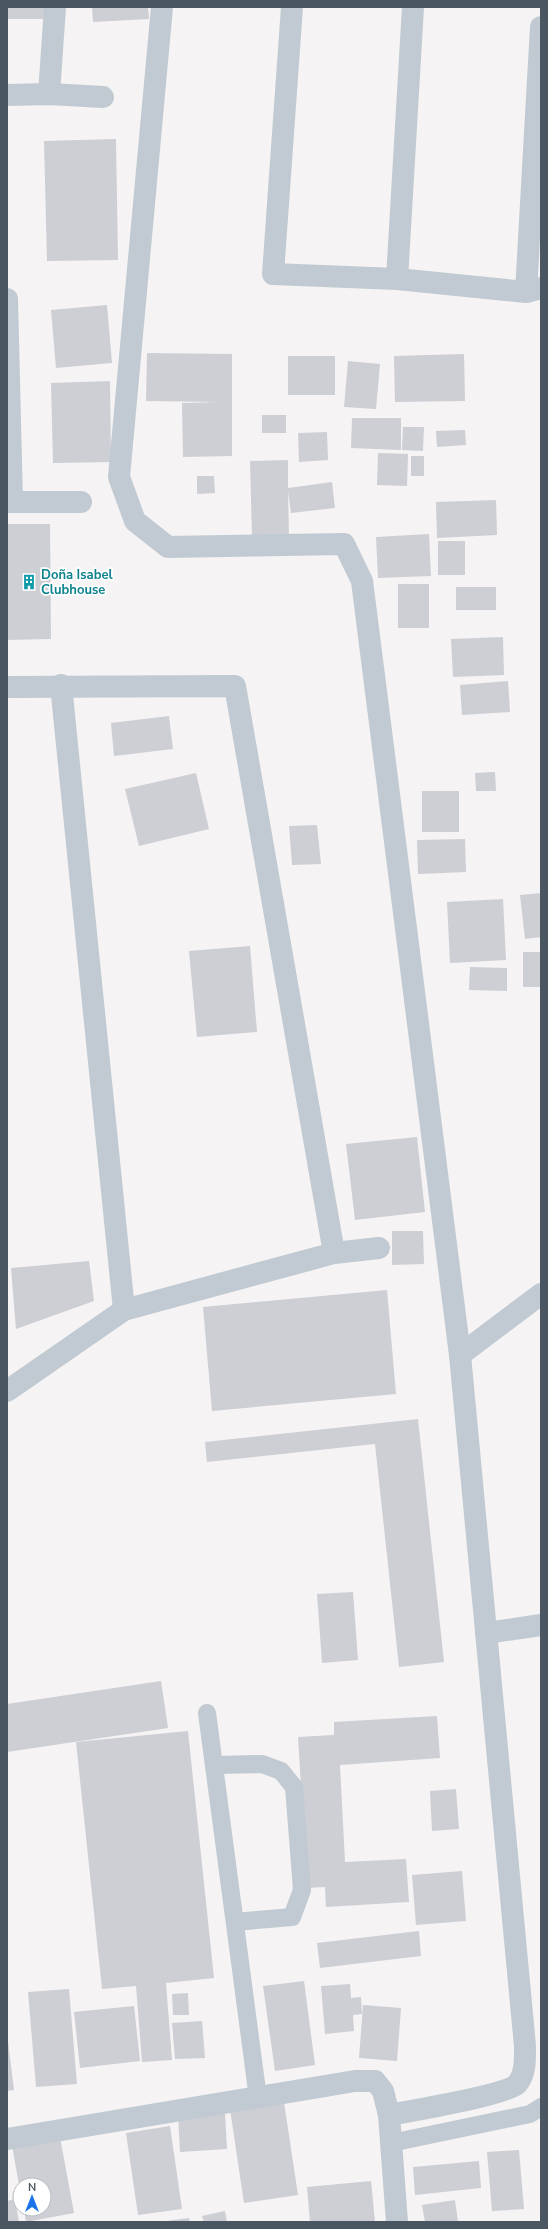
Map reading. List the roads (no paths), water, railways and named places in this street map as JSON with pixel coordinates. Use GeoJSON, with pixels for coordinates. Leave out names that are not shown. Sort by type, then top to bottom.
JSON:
{"type":"FeatureCollection","features":[{"type":"Feature","properties":{"kind":"street"},"geometry":{"type":"LineString","coordinates":[[49,94],[55,7]]}},
{"type":"Feature","properties":{"kind":"street"},"geometry":{"type":"LineString","coordinates":[[162,7],[119,477],[135,521],[168,547],[344,544],[362,581],[460,1355],[524,2030],[525,2066],[516,2084],[499,2092],[389,2115]]}},
{"type":"Feature","properties":{"kind":"street"},"geometry":{"type":"LineString","coordinates":[[292,7],[273,274],[397,279],[533,290],[541,27]]}},
{"type":"Feature","properties":{"kind":"street"},"geometry":{"type":"LineString","coordinates":[[397,279],[413,7]]}},
{"type":"Feature","properties":{"kind":"street"},"geometry":{"type":"LineString","coordinates":[[7,95],[49,94],[104,97]]}},
{"type":"Feature","properties":{"kind":"street"},"geometry":{"type":"LineString","coordinates":[[7,299],[9,502],[81,502]]}},
{"type":"Feature","properties":{"kind":"street"},"geometry":{"type":"LineString","coordinates":[[61,685],[124,1310]]}},
{"type":"Feature","properties":{"kind":"street"},"geometry":{"type":"LineString","coordinates":[[7,687],[61,685],[235,686],[334,1252]]}},
{"type":"Feature","properties":{"kind":"street"},"geometry":{"type":"LineString","coordinates":[[7,1391],[124,1310],[334,1252],[379,1248]]}},
{"type":"Feature","properties":{"kind":"street"},"geometry":{"type":"LineString","coordinates":[[460,1355],[541,1294]]}},
{"type":"Feature","properties":{"kind":"street"},"geometry":{"type":"LineString","coordinates":[[486,1633],[541,1625]]}},
{"type":"Feature","properties":{"kind":"street"},"geometry":{"type":"LineString","coordinates":[[7,2139],[354,2081],[375,2081],[383,2091],[389,2115],[396,2222]]}},
{"type":"Feature","properties":{"kind":"lane"},"geometry":{"type":"LineString","coordinates":[[207,1713],[258,2098]]}},
{"type":"Feature","properties":{"kind":"lane"},"geometry":{"type":"LineString","coordinates":[[214,1765],[262,1764],[281,1771],[294,1787],[302,1890],[292,1917],[235,1922]]}},
{"type":"Feature","properties":{"kind":"lane"},"geometry":{"type":"LineString","coordinates":[[391,2143],[530,2114],[541,2107]]}},
{"type":"Feature","properties":{"kind":"place","name":"Doña Isabel Clubhouse"},"geometry":{"type":"Point","coordinates":[29,582]}}]}
